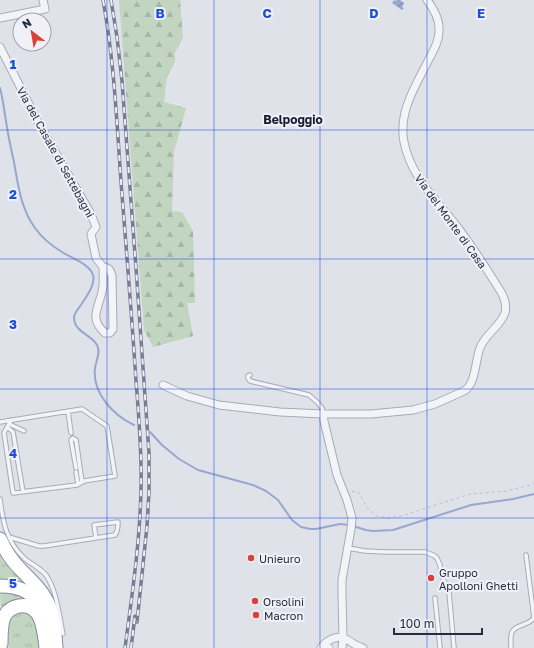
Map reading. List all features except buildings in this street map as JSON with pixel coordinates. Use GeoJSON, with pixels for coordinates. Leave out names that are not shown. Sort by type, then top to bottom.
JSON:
{"type":"FeatureCollection","features":[{"type":"Feature","properties":{"kind":"highway"},"geometry":{"type":"LineString","coordinates":[[4,538],[8,554],[20,569],[39,588],[48,602],[52,616],[56,648]]}},
{"type":"Feature","properties":{"kind":"highway"},"geometry":{"type":"LineString","coordinates":[[2,586],[17,588],[25,591],[37,600],[48,623],[52,648]]}},
{"type":"Feature","properties":{"kind":"highway"},"geometry":{"type":"LineString","coordinates":[[1,644],[4,616],[13,608],[24,606],[32,609],[40,618],[46,648]]}},
{"type":"Feature","properties":{"kind":"street"},"geometry":{"type":"LineString","coordinates":[[0,18],[45,9],[43,0]]}},
{"type":"Feature","properties":{"kind":"street","name":"Via del Monte di Casa"},"geometry":{"type":"LineString","coordinates":[[163,385],[188,396],[219,405],[280,412],[323,414],[371,414],[410,410],[432,405],[468,388],[472,381],[480,347],[504,316],[506,304],[496,284],[466,238],[421,183],[412,168],[405,148],[403,127],[406,111],[415,86],[437,42],[439,33],[438,19],[427,0]]}},
{"type":"Feature","properties":{"kind":"street","name":"Via del Casale di Settebagni"},"geometry":{"type":"LineString","coordinates":[[0,47],[39,124],[91,214],[96,227],[91,234],[96,258],[103,267]]}},
{"type":"Feature","properties":{"kind":"street"},"geometry":{"type":"LineString","coordinates":[[103,267],[108,268],[112,276],[113,329],[110,333],[104,333],[99,328],[96,320],[96,308],[102,292],[103,267]]}},
{"type":"Feature","properties":{"kind":"street"},"geometry":{"type":"LineString","coordinates":[[323,414],[335,468],[352,521],[343,573],[342,643]]}},
{"type":"Feature","properties":{"kind":"street"},"geometry":{"type":"LineString","coordinates":[[324,648],[333,643],[355,645],[363,648]]}},
{"type":"Feature","properties":{"kind":"lane"},"geometry":{"type":"LineString","coordinates":[[250,375],[248,376],[250,381],[309,395],[316,400],[323,411],[323,414]]}},
{"type":"Feature","properties":{"kind":"lane"},"geometry":{"type":"LineString","coordinates":[[82,409],[107,426],[115,476],[84,481],[76,485],[13,493],[4,434],[9,424],[82,409]]}},
{"type":"Feature","properties":{"kind":"lane"},"geometry":{"type":"LineString","coordinates":[[68,411],[71,433]]}},
{"type":"Feature","properties":{"kind":"lane"},"geometry":{"type":"LineString","coordinates":[[0,422],[9,424],[24,431]]}},
{"type":"Feature","properties":{"kind":"lane"},"geometry":{"type":"LineString","coordinates":[[9,424],[14,432],[23,492]]}},
{"type":"Feature","properties":{"kind":"lane"},"geometry":{"type":"LineString","coordinates":[[73,438],[76,440],[80,483],[76,470],[71,440],[73,438]]}},
{"type":"Feature","properties":{"kind":"lane"},"geometry":{"type":"LineString","coordinates":[[0,499],[4,538],[14,546],[19,553],[45,574],[53,588],[63,634]]}},
{"type":"Feature","properties":{"kind":"lane"},"geometry":{"type":"LineString","coordinates":[[4,538],[39,546],[96,538],[115,535],[118,529],[118,522],[94,525],[96,538]]}},
{"type":"Feature","properties":{"kind":"lane"},"geometry":{"type":"LineString","coordinates":[[348,548],[365,551],[425,552],[437,558],[443,579],[449,592],[454,648]]}},
{"type":"Feature","properties":{"kind":"lane"},"geometry":{"type":"LineString","coordinates":[[512,648],[512,636],[514,629],[528,623],[534,618],[526,555]]}},
{"type":"Feature","properties":{"kind":"lane"},"geometry":{"type":"LineString","coordinates":[[435,598],[440,648]]}},
{"type":"Feature","properties":{"kind":"path"},"geometry":{"type":"LineString","coordinates":[[344,494],[356,491],[359,493],[369,510],[377,516],[389,518],[401,516],[470,494],[508,491],[534,484]]}},
{"type":"Feature","properties":{"kind":"green space"},"geometry":{"type":"Polygon","coordinates":[[[119,0],[180,0],[183,37],[175,53],[175,62],[167,77],[164,102],[186,108],[174,152],[172,211],[182,212],[193,231],[195,303],[187,303],[193,336],[153,347],[144,330],[119,0]]]}},
{"type":"Feature","properties":{"kind":"green space"},"geometry":{"type":"Polygon","coordinates":[[[0,548],[38,590],[0,581],[0,548]]]}},
{"type":"Feature","properties":{"kind":"green space"},"geometry":{"type":"Polygon","coordinates":[[[15,589],[40,610],[1,609],[0,590],[15,589]]]}},
{"type":"Feature","properties":{"kind":"green space"},"geometry":{"type":"Polygon","coordinates":[[[31,612],[43,648],[9,648],[7,638],[8,618],[12,613],[31,612]]]}},
{"type":"Feature","properties":{"kind":"water"},"geometry":{"type":"Polygon","coordinates":[[[394,0],[400,0],[404,3],[402,7],[404,8],[402,10],[392,3],[394,0]]]}},
{"type":"Feature","properties":{"kind":"waterway"},"geometry":{"type":"LineString","coordinates":[[0,88],[19,188],[26,213],[35,228],[47,242],[84,264],[91,271],[94,279],[92,286],[76,311],[74,318],[75,323],[77,327],[97,345],[98,354],[95,377],[100,394],[112,409],[126,421],[134,425]]}},
{"type":"Feature","properties":{"kind":"waterway"},"geometry":{"type":"LineString","coordinates":[[150,432],[162,445],[179,459],[198,470],[253,485],[266,491],[278,500],[292,520],[301,527],[316,529],[340,524],[349,525]]}},
{"type":"Feature","properties":{"kind":"waterway"},"geometry":{"type":"LineString","coordinates":[[353,526],[373,531],[393,530],[471,505],[513,499],[534,494]]}},
{"type":"Feature","properties":{"kind":"railway"},"geometry":{"type":"LineString","coordinates":[[103,0],[115,98],[141,448],[139,529],[125,648]]}},
{"type":"Feature","properties":{"kind":"railway"},"geometry":{"type":"LineString","coordinates":[[111,0],[122,81],[149,453],[147,526],[137,622]]}},
{"type":"Feature","properties":{"kind":"railway"},"geometry":{"type":"LineString","coordinates":[[131,648],[135,616]]}},
{"type":"Feature","properties":{"kind":"place","name":"Unieuro"},"geometry":{"type":"Point","coordinates":[251,558]}},
{"type":"Feature","properties":{"kind":"place","name":"Gruppo Apolloni Ghetti"},"geometry":{"type":"Point","coordinates":[431,578]}},
{"type":"Feature","properties":{"kind":"place","name":"Orsolini"},"geometry":{"type":"Point","coordinates":[255,601]}},
{"type":"Feature","properties":{"kind":"place","name":"Macron"},"geometry":{"type":"Point","coordinates":[256,615]}},
{"type":"Feature","properties":{"kind":"district","name":"Belpoggio"},"geometry":{"type":"Point","coordinates":[293,119]}}]}
